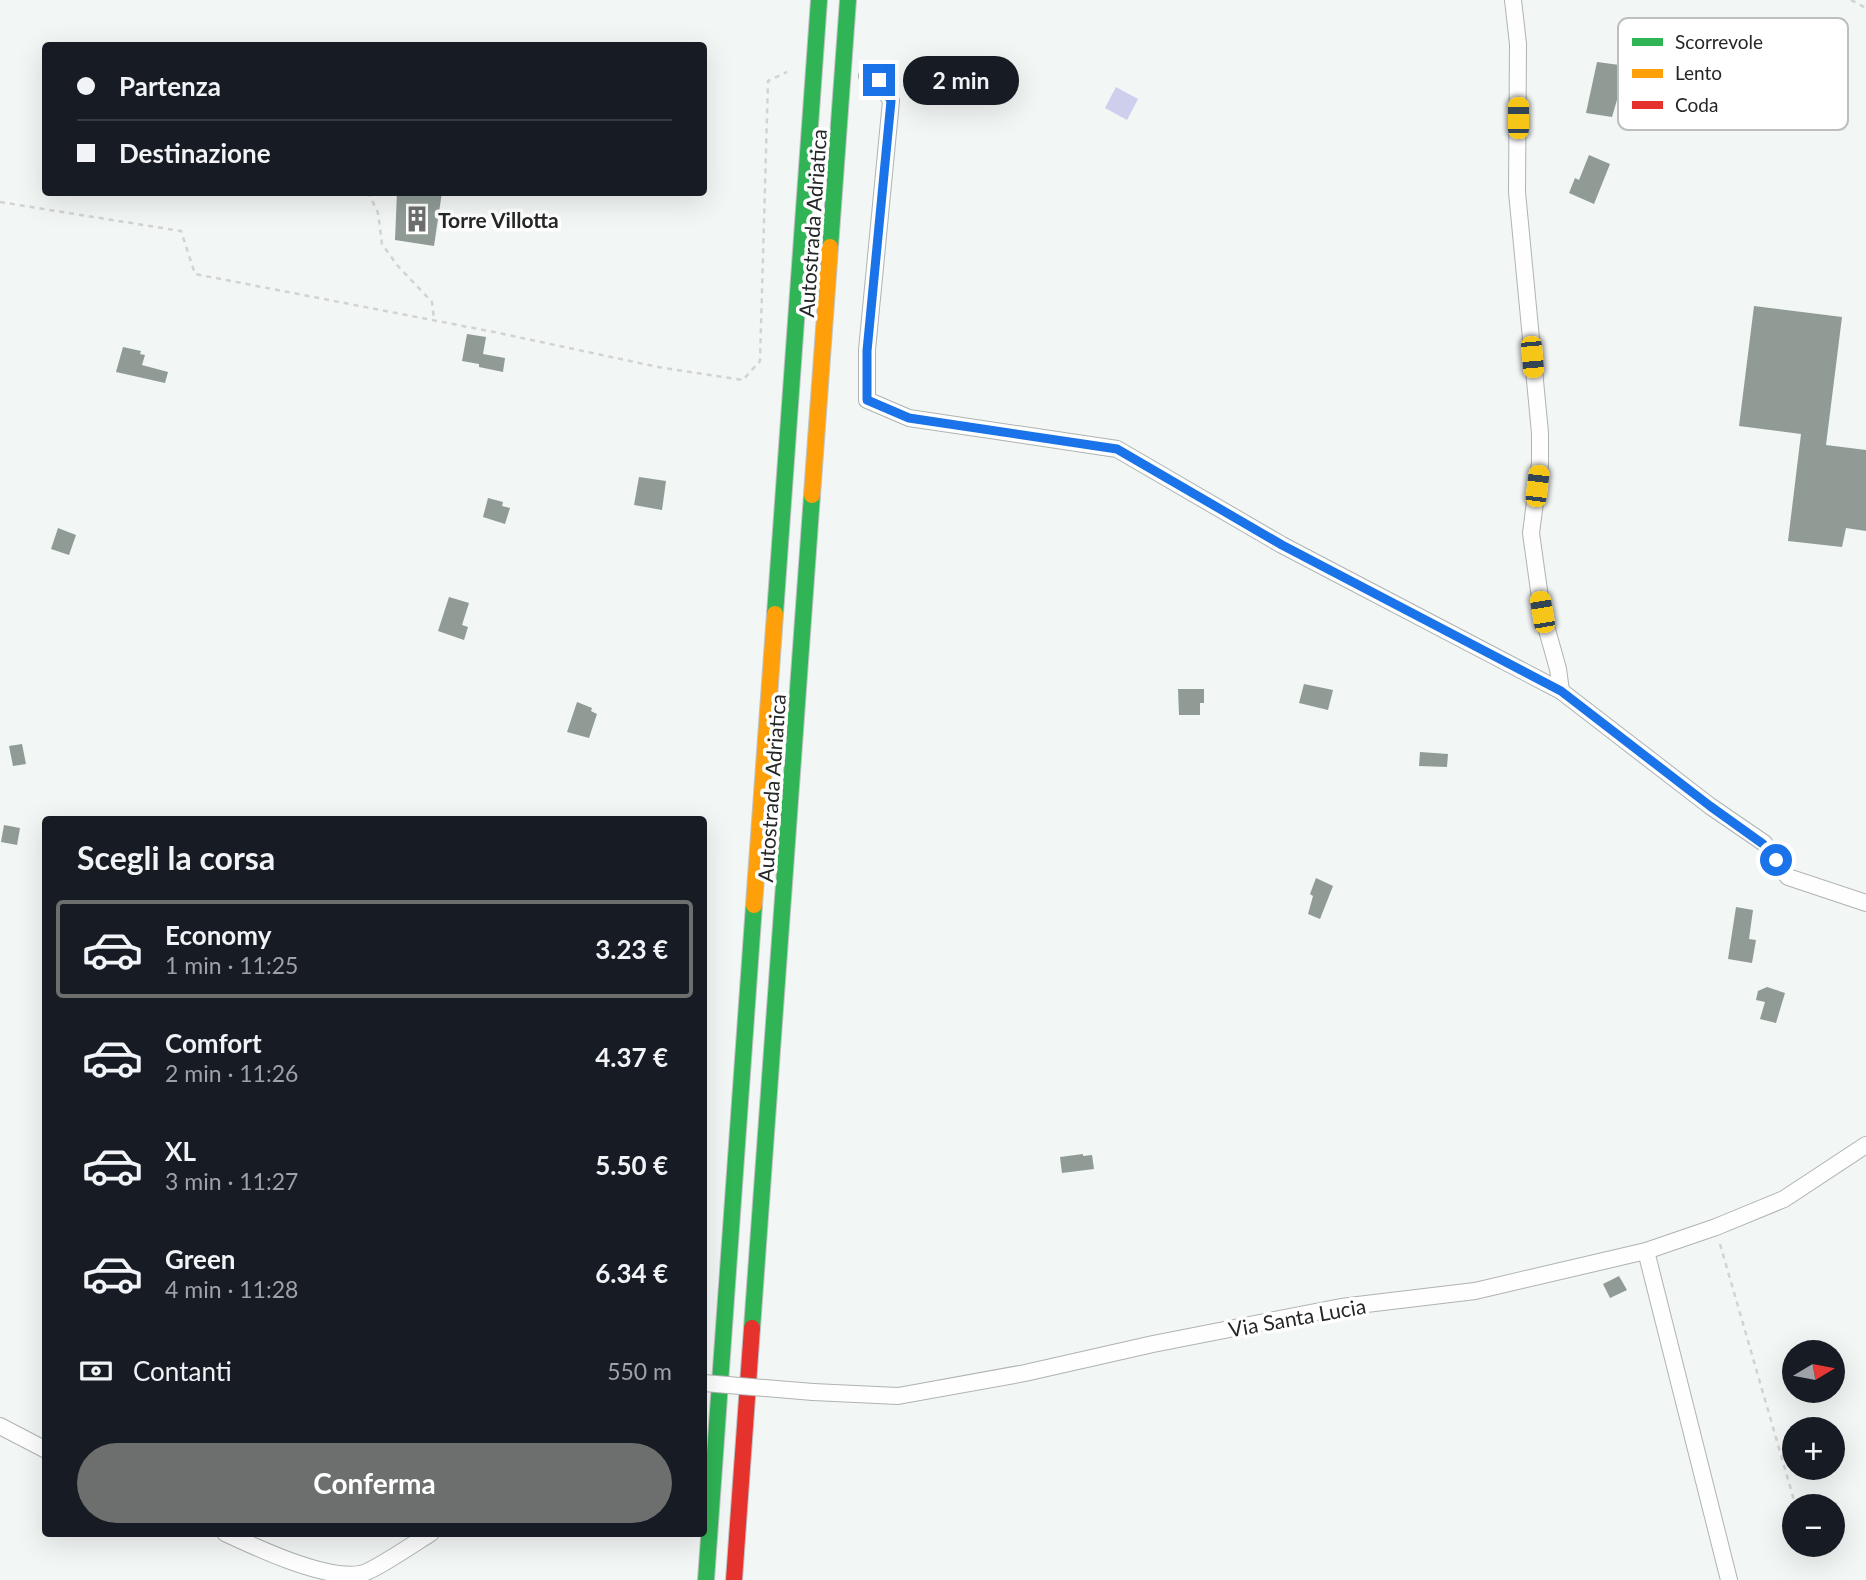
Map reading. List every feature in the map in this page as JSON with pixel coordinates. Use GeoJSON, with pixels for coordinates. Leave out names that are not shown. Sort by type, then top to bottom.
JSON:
{"type":"FeatureCollection","features":[{"type":"Feature","properties":{"kind":"highway","name":"Autostrada Adriatica"},"geometry":{"type":"LineString","coordinates":[[706,1580],[819,0]]}},
{"type":"Feature","properties":{"kind":"highway","name":"Autostrada Adriatica"},"geometry":{"type":"LineString","coordinates":[[734,1580],[848,0]]}},
{"type":"Feature","properties":{"kind":"street"},"geometry":{"type":"LineString","coordinates":[[1513,0],[1518,44],[1517,192],[1540,433],[1540,463],[1531,533],[1542,612],[1558,669],[1561,691]]}},
{"type":"Feature","properties":{"kind":"street"},"geometry":{"type":"LineString","coordinates":[[867,76],[879,80],[891,101],[868,337],[867,400],[909,418],[1117,449],[1282,545],[1561,691],[1763,844],[1787,877],[1866,903]]}},
{"type":"Feature","properties":{"kind":"street","name":"Via Santa Lucia"},"geometry":{"type":"LineString","coordinates":[[707,1383],[898,1396],[1025,1373],[1153,1344],[1341,1307],[1475,1291],[1646,1251],[1716,1227],[1784,1199],[1866,1144]]}},
{"type":"Feature","properties":{"kind":"street"},"geometry":{"type":"LineString","coordinates":[[1646,1251],[1729,1580]]}},
{"type":"Feature","properties":{"kind":"street"},"geometry":{"type":"LineString","coordinates":[[0,1426],[42,1448]]}},
{"type":"Feature","properties":{"kind":"street"},"geometry":{"type":"LineString","coordinates":[[234,1537],[266,1552],[333,1573],[362,1574],[424,1537]]}},
{"type":"Feature","properties":{"kind":"path"},"geometry":{"type":"LineString","coordinates":[[1851,0],[1866,8]]}},
{"type":"Feature","properties":{"kind":"path"},"geometry":{"type":"LineString","coordinates":[[0,202],[181,231],[195,274],[658,367],[743,380],[760,361],[768,82],[787,72]]}},
{"type":"Feature","properties":{"kind":"path"},"geometry":{"type":"LineString","coordinates":[[370,196],[378,213],[382,244],[397,265],[432,302],[434,320]]}},
{"type":"Feature","properties":{"kind":"path"},"geometry":{"type":"LineString","coordinates":[[1716,1227],[1792,1494]]}},
{"type":"Feature","properties":{"kind":"water"},"geometry":{"type":"Polygon","coordinates":[[[1116,87],[1138,99],[1127,120],[1105,108],[1116,87]]]}},
{"type":"Feature","properties":{"kind":"building"},"geometry":{"type":"Polygon","coordinates":[[[1597,62],[1618,65],[1618,97],[1612,117],[1586,113],[1597,62]]]}},
{"type":"Feature","properties":{"kind":"building"},"geometry":{"type":"Polygon","coordinates":[[[1589,155],[1610,164],[1594,204],[1569,193],[1575,178],[1579,180],[1589,155]]]}},
{"type":"Feature","properties":{"kind":"building","name":"Torre Villotta"},"geometry":{"type":"Polygon","coordinates":[[[397,196],[441,196],[434,246],[395,240],[397,196]]]}},
{"type":"Feature","properties":{"kind":"building"},"geometry":{"type":"Polygon","coordinates":[[[1754,306],[1842,317],[1826,445],[1866,450],[1866,531],[1846,528],[1842,547],[1788,541],[1801,434],[1739,426],[1754,306]]]}},
{"type":"Feature","properties":{"kind":"building"},"geometry":{"type":"Polygon","coordinates":[[[467,334],[486,337],[483,354],[505,358],[503,372],[462,361],[467,334]]]}},
{"type":"Feature","properties":{"kind":"building"},"geometry":{"type":"Polygon","coordinates":[[[123,347],[141,351],[140,354],[145,355],[142,365],[168,372],[165,383],[116,372],[123,347]]]}},
{"type":"Feature","properties":{"kind":"building"},"geometry":{"type":"Polygon","coordinates":[[[639,477],[666,481],[662,510],[634,505],[639,477]]]}},
{"type":"Feature","properties":{"kind":"building"},"geometry":{"type":"Polygon","coordinates":[[[488,498],[503,502],[502,506],[510,508],[505,524],[483,517],[488,498]]]}},
{"type":"Feature","properties":{"kind":"building"},"geometry":{"type":"Polygon","coordinates":[[[58,528],[76,535],[69,555],[51,549],[58,528]]]}},
{"type":"Feature","properties":{"kind":"building"},"geometry":{"type":"Polygon","coordinates":[[[449,597],[469,603],[462,625],[468,627],[464,640],[438,631],[449,597]]]}},
{"type":"Feature","properties":{"kind":"building"},"geometry":{"type":"Polygon","coordinates":[[[1304,684],[1333,690],[1328,710],[1299,703],[1304,684]]]}},
{"type":"Feature","properties":{"kind":"building"},"geometry":{"type":"Polygon","coordinates":[[[1178,689],[1204,689],[1204,703],[1200,703],[1200,715],[1179,715],[1178,689]]]}},
{"type":"Feature","properties":{"kind":"building"},"geometry":{"type":"Polygon","coordinates":[[[577,702],[592,708],[591,711],[597,714],[589,738],[567,732],[577,702]]]}},
{"type":"Feature","properties":{"kind":"building"},"geometry":{"type":"Polygon","coordinates":[[[22,744],[26,764],[13,766],[9,746],[22,744]]]}},
{"type":"Feature","properties":{"kind":"building"},"geometry":{"type":"Polygon","coordinates":[[[1420,752],[1448,754],[1447,767],[1419,766],[1420,752]]]}},
{"type":"Feature","properties":{"kind":"building"},"geometry":{"type":"Polygon","coordinates":[[[4,825],[20,828],[17,845],[1,842],[4,825]]]}},
{"type":"Feature","properties":{"kind":"building"},"geometry":{"type":"Polygon","coordinates":[[[1316,878],[1333,886],[1320,919],[1308,914],[1313,896],[1310,894],[1316,878]]]}},
{"type":"Feature","properties":{"kind":"building"},"geometry":{"type":"Polygon","coordinates":[[[1736,907],[1753,910],[1749,939],[1756,940],[1752,963],[1728,959],[1736,907]]]}},
{"type":"Feature","properties":{"kind":"building"},"geometry":{"type":"Polygon","coordinates":[[[1767,987],[1785,993],[1776,1023],[1760,1019],[1765,1002],[1756,1000],[1758,991],[1767,987]]]}},
{"type":"Feature","properties":{"kind":"building"},"geometry":{"type":"Polygon","coordinates":[[[1092,1155],[1094,1169],[1062,1173],[1060,1157],[1092,1155]]]}},
{"type":"Feature","properties":{"kind":"building"},"geometry":{"type":"Polygon","coordinates":[[[1619,1276],[1627,1290],[1610,1298],[1603,1284],[1619,1276]]]}},
{"type":"Feature","properties":{"kind":"traffic: fast"},"geometry":{"type":"LineString","coordinates":[[775,614],[819,0]]}},
{"type":"Feature","properties":{"kind":"traffic: fast"},"geometry":{"type":"LineString","coordinates":[[830,247],[848,0]]}},
{"type":"Feature","properties":{"kind":"traffic: fast"},"geometry":{"type":"LineString","coordinates":[[752,1328],[812,495]]}},
{"type":"Feature","properties":{"kind":"traffic: fast"},"geometry":{"type":"LineString","coordinates":[[706,1580],[754,905]]}},
{"type":"Feature","properties":{"kind":"traffic: slow"},"geometry":{"type":"LineString","coordinates":[[812,495],[830,247]]}},
{"type":"Feature","properties":{"kind":"traffic: slow"},"geometry":{"type":"LineString","coordinates":[[754,905],[775,614]]}},
{"type":"Feature","properties":{"kind":"traffic: jam"},"geometry":{"type":"LineString","coordinates":[[734,1580],[752,1328]]}},
{"type":"Feature","properties":{"kind":"place","name":"Torre Villotta"},"geometry":{"type":"Point","coordinates":[417,219]}},
{"type":"Feature","properties":{"kind":"route"},"geometry":{"type":"LineString","coordinates":[[879,80],[891,101],[867,351],[867,400],[909,418],[1117,449],[1282,545],[1561,691],[1763,844],[1776,860]]}}]}
